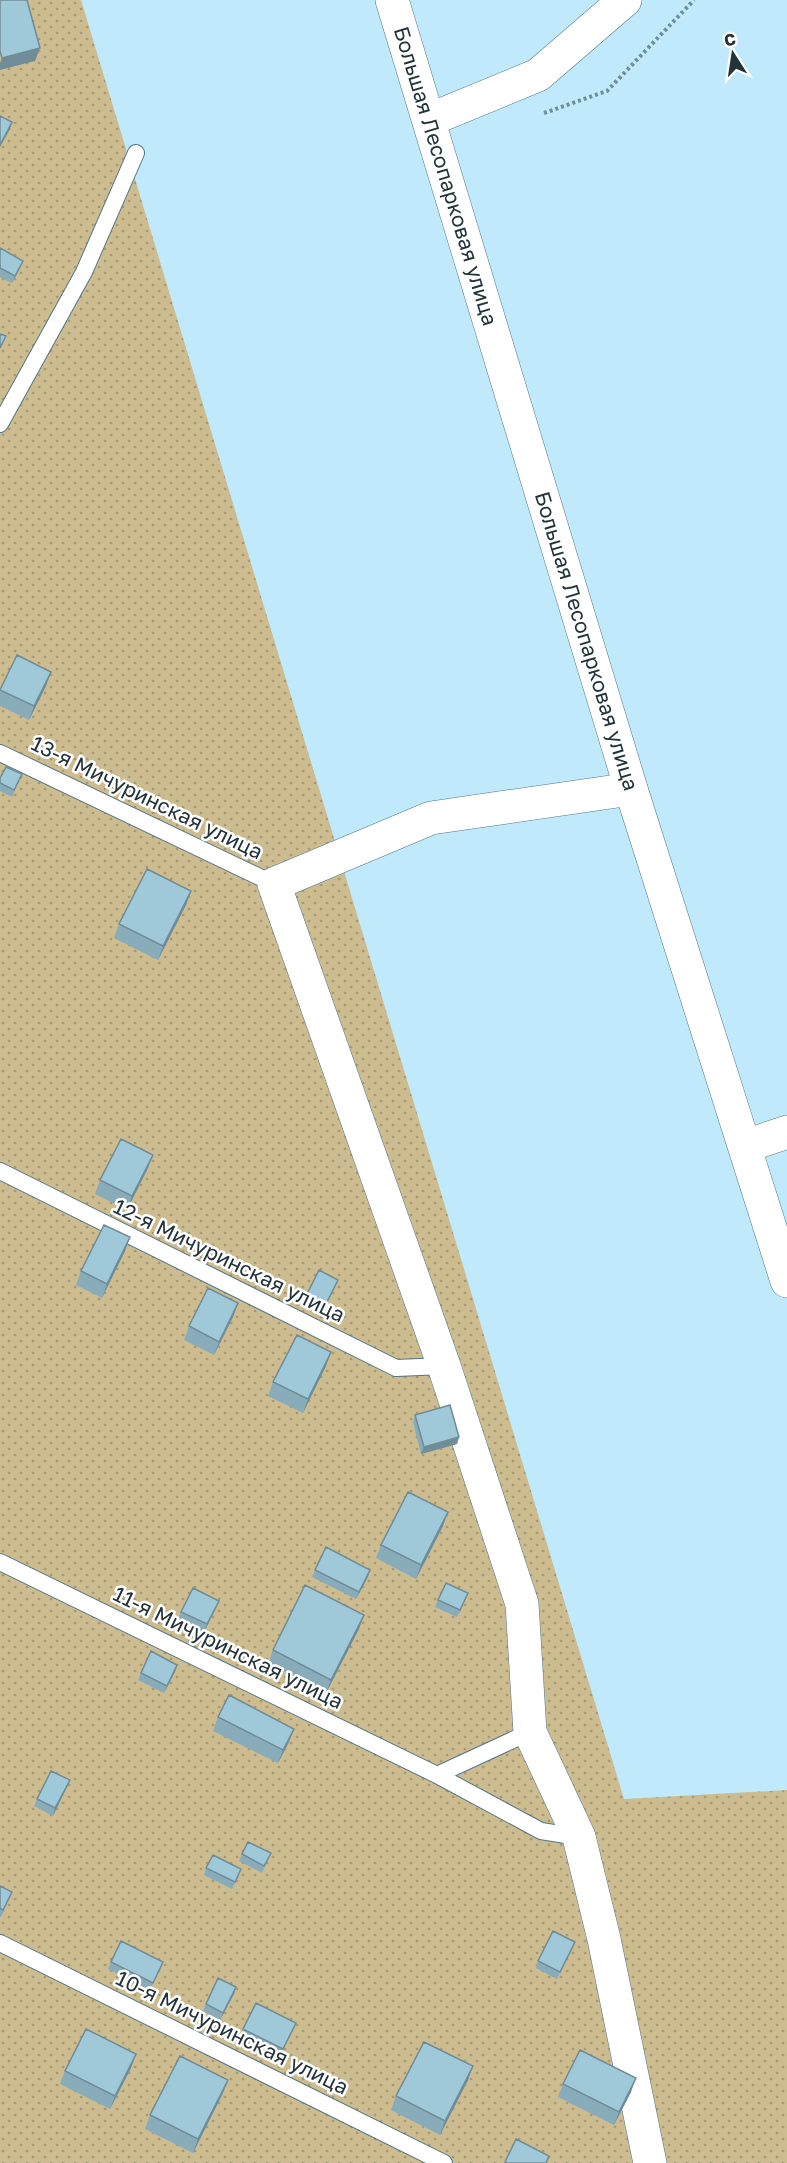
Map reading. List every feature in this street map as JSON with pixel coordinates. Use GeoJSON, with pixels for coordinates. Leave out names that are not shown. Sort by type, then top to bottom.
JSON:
{"type":"FeatureCollection","features":[{"type":"Feature","properties":{"kind":"street","name":"Большая Лесопарковая улица"},"geometry":{"type":"LineString","coordinates":[[392,0],[631,789],[787,1281]]}},
{"type":"Feature","properties":{"kind":"street"},"geometry":{"type":"LineString","coordinates":[[429,120],[538,75],[625,0]]}},
{"type":"Feature","properties":{"kind":"street"},"geometry":{"type":"LineString","coordinates":[[631,789],[431,818],[274,884],[444,1366],[522,1604],[530,1732],[579,1837],[604,1939],[650,2163]]}},
{"type":"Feature","properties":{"kind":"street"},"geometry":{"type":"LineString","coordinates":[[746,1146],[787,1132]]}},
{"type":"Feature","properties":{"kind":"lane"},"geometry":{"type":"LineString","coordinates":[[0,424],[84,272],[136,153]]}},
{"type":"Feature","properties":{"kind":"lane","name":"13-я Мичуринская улица"},"geometry":{"type":"LineString","coordinates":[[0,753],[274,884]]}},
{"type":"Feature","properties":{"kind":"lane","name":"12-я Мичуринская улица"},"geometry":{"type":"LineString","coordinates":[[0,1171],[396,1368],[444,1366]]}},
{"type":"Feature","properties":{"kind":"lane","name":"11-я Мичуринская улица"},"geometry":{"type":"LineString","coordinates":[[0,1562],[436,1775],[541,1831],[579,1837]]}},
{"type":"Feature","properties":{"kind":"lane"},"geometry":{"type":"LineString","coordinates":[[436,1775],[530,1732]]}},
{"type":"Feature","properties":{"kind":"lane","name":"10-я Мичуринская улица"},"geometry":{"type":"LineString","coordinates":[[0,1943],[444,2163]]}},
{"type":"Feature","properties":{"kind":"shaded area"},"geometry":{"type":"Polygon","coordinates":[[[0,0],[81,0],[624,1799],[787,1790],[787,2163],[0,2163],[0,0]]]}},
{"type":"Feature","properties":{"kind":"building"},"geometry":{"type":"Polygon","coordinates":[[[0,0],[27,0],[40,48],[2,58],[0,0]]]}},
{"type":"Feature","properties":{"kind":"building"},"geometry":{"type":"Polygon","coordinates":[[[0,116],[12,122],[0,145],[0,116]]]}},
{"type":"Feature","properties":{"kind":"building"},"geometry":{"type":"Polygon","coordinates":[[[0,248],[23,261],[15,276],[0,268],[0,248]]]}},
{"type":"Feature","properties":{"kind":"building"},"geometry":{"type":"Polygon","coordinates":[[[0,334],[6,336],[0,348],[0,334]]]}},
{"type":"Feature","properties":{"kind":"building"},"geometry":{"type":"Polygon","coordinates":[[[17,655],[51,672],[34,706],[0,690],[17,655]]]}},
{"type":"Feature","properties":{"kind":"building"},"geometry":{"type":"Polygon","coordinates":[[[6,767],[22,774],[14,790],[0,783],[6,767]]]}},
{"type":"Feature","properties":{"kind":"building"},"geometry":{"type":"Polygon","coordinates":[[[147,869],[191,891],[163,946],[119,924],[147,869]]]}},
{"type":"Feature","properties":{"kind":"building"},"geometry":{"type":"Polygon","coordinates":[[[121,1139],[153,1155],[132,1196],[100,1180],[121,1139]]]}},
{"type":"Feature","properties":{"kind":"building"},"geometry":{"type":"Polygon","coordinates":[[[104,1225],[130,1237],[107,1284],[81,1271],[104,1225]]]}},
{"type":"Feature","properties":{"kind":"building"},"geometry":{"type":"Polygon","coordinates":[[[319,1270],[338,1280],[325,1306],[306,1296],[319,1270]]]}},
{"type":"Feature","properties":{"kind":"building"},"geometry":{"type":"Polygon","coordinates":[[[208,1288],[238,1303],[219,1342],[189,1326],[208,1288]]]}},
{"type":"Feature","properties":{"kind":"building"},"geometry":{"type":"Polygon","coordinates":[[[297,1335],[331,1352],[308,1399],[273,1382],[297,1335]]]}},
{"type":"Feature","properties":{"kind":"building"},"geometry":{"type":"Polygon","coordinates":[[[450,1405],[459,1437],[424,1447],[415,1415],[450,1405]]]}},
{"type":"Feature","properties":{"kind":"building"},"geometry":{"type":"Polygon","coordinates":[[[408,1492],[448,1512],[421,1565],[381,1545],[408,1492]]]}},
{"type":"Feature","properties":{"kind":"building"},"geometry":{"type":"Polygon","coordinates":[[[326,1547],[370,1570],[359,1592],[315,1570],[326,1547]]]}},
{"type":"Feature","properties":{"kind":"building"},"geometry":{"type":"Polygon","coordinates":[[[446,1583],[468,1593],[460,1610],[438,1600],[446,1583]]]}},
{"type":"Feature","properties":{"kind":"building"},"geometry":{"type":"Polygon","coordinates":[[[305,1585],[364,1615],[331,1680],[273,1650],[305,1585]]]}},
{"type":"Feature","properties":{"kind":"building"},"geometry":{"type":"Polygon","coordinates":[[[193,1588],[219,1601],[207,1624],[181,1612],[193,1588]]]}},
{"type":"Feature","properties":{"kind":"building"},"geometry":{"type":"Polygon","coordinates":[[[151,1651],[177,1665],[167,1686],[141,1673],[151,1651]]]}},
{"type":"Feature","properties":{"kind":"building"},"geometry":{"type":"Polygon","coordinates":[[[229,1695],[294,1729],[283,1750],[218,1717],[229,1695]]]}},
{"type":"Feature","properties":{"kind":"building"},"geometry":{"type":"Polygon","coordinates":[[[51,1771],[70,1780],[55,1808],[37,1799],[51,1771]]]}},
{"type":"Feature","properties":{"kind":"building"},"geometry":{"type":"Polygon","coordinates":[[[248,1842],[271,1853],[264,1866],[242,1854],[248,1842]]]}},
{"type":"Feature","properties":{"kind":"building"},"geometry":{"type":"Polygon","coordinates":[[[213,1855],[241,1869],[235,1882],[206,1868],[213,1855]]]}},
{"type":"Feature","properties":{"kind":"building"},"geometry":{"type":"Polygon","coordinates":[[[0,1886],[12,1892],[3,1910],[0,1908],[0,1886]]]}},
{"type":"Feature","properties":{"kind":"building"},"geometry":{"type":"Polygon","coordinates":[[[553,1931],[575,1942],[560,1972],[538,1961],[553,1931]]]}},
{"type":"Feature","properties":{"kind":"building"},"geometry":{"type":"Polygon","coordinates":[[[121,1941],[163,1962],[153,1983],[111,1962],[121,1941]]]}},
{"type":"Feature","properties":{"kind":"building"},"geometry":{"type":"Polygon","coordinates":[[[218,1978],[236,1987],[223,2013],[206,2004],[218,1978]]]}},
{"type":"Feature","properties":{"kind":"building"},"geometry":{"type":"Polygon","coordinates":[[[256,2003],[296,2023],[283,2049],[243,2029],[256,2003]]]}},
{"type":"Feature","properties":{"kind":"building"},"geometry":{"type":"Polygon","coordinates":[[[86,2029],[136,2054],[115,2096],[65,2071],[86,2029]]]}},
{"type":"Feature","properties":{"kind":"building"},"geometry":{"type":"Polygon","coordinates":[[[424,2042],[473,2066],[445,2121],[396,2096],[424,2042]]]}},
{"type":"Feature","properties":{"kind":"building"},"geometry":{"type":"Polygon","coordinates":[[[580,2050],[636,2078],[619,2112],[563,2084],[580,2050]]]}},
{"type":"Feature","properties":{"kind":"building"},"geometry":{"type":"Polygon","coordinates":[[[180,2056],[228,2080],[198,2139],[150,2115],[180,2056]]]}},
{"type":"Feature","properties":{"kind":"building"},"geometry":{"type":"Polygon","coordinates":[[[516,2139],[549,2156],[546,2163],[505,2162],[516,2139]]]}}]}
